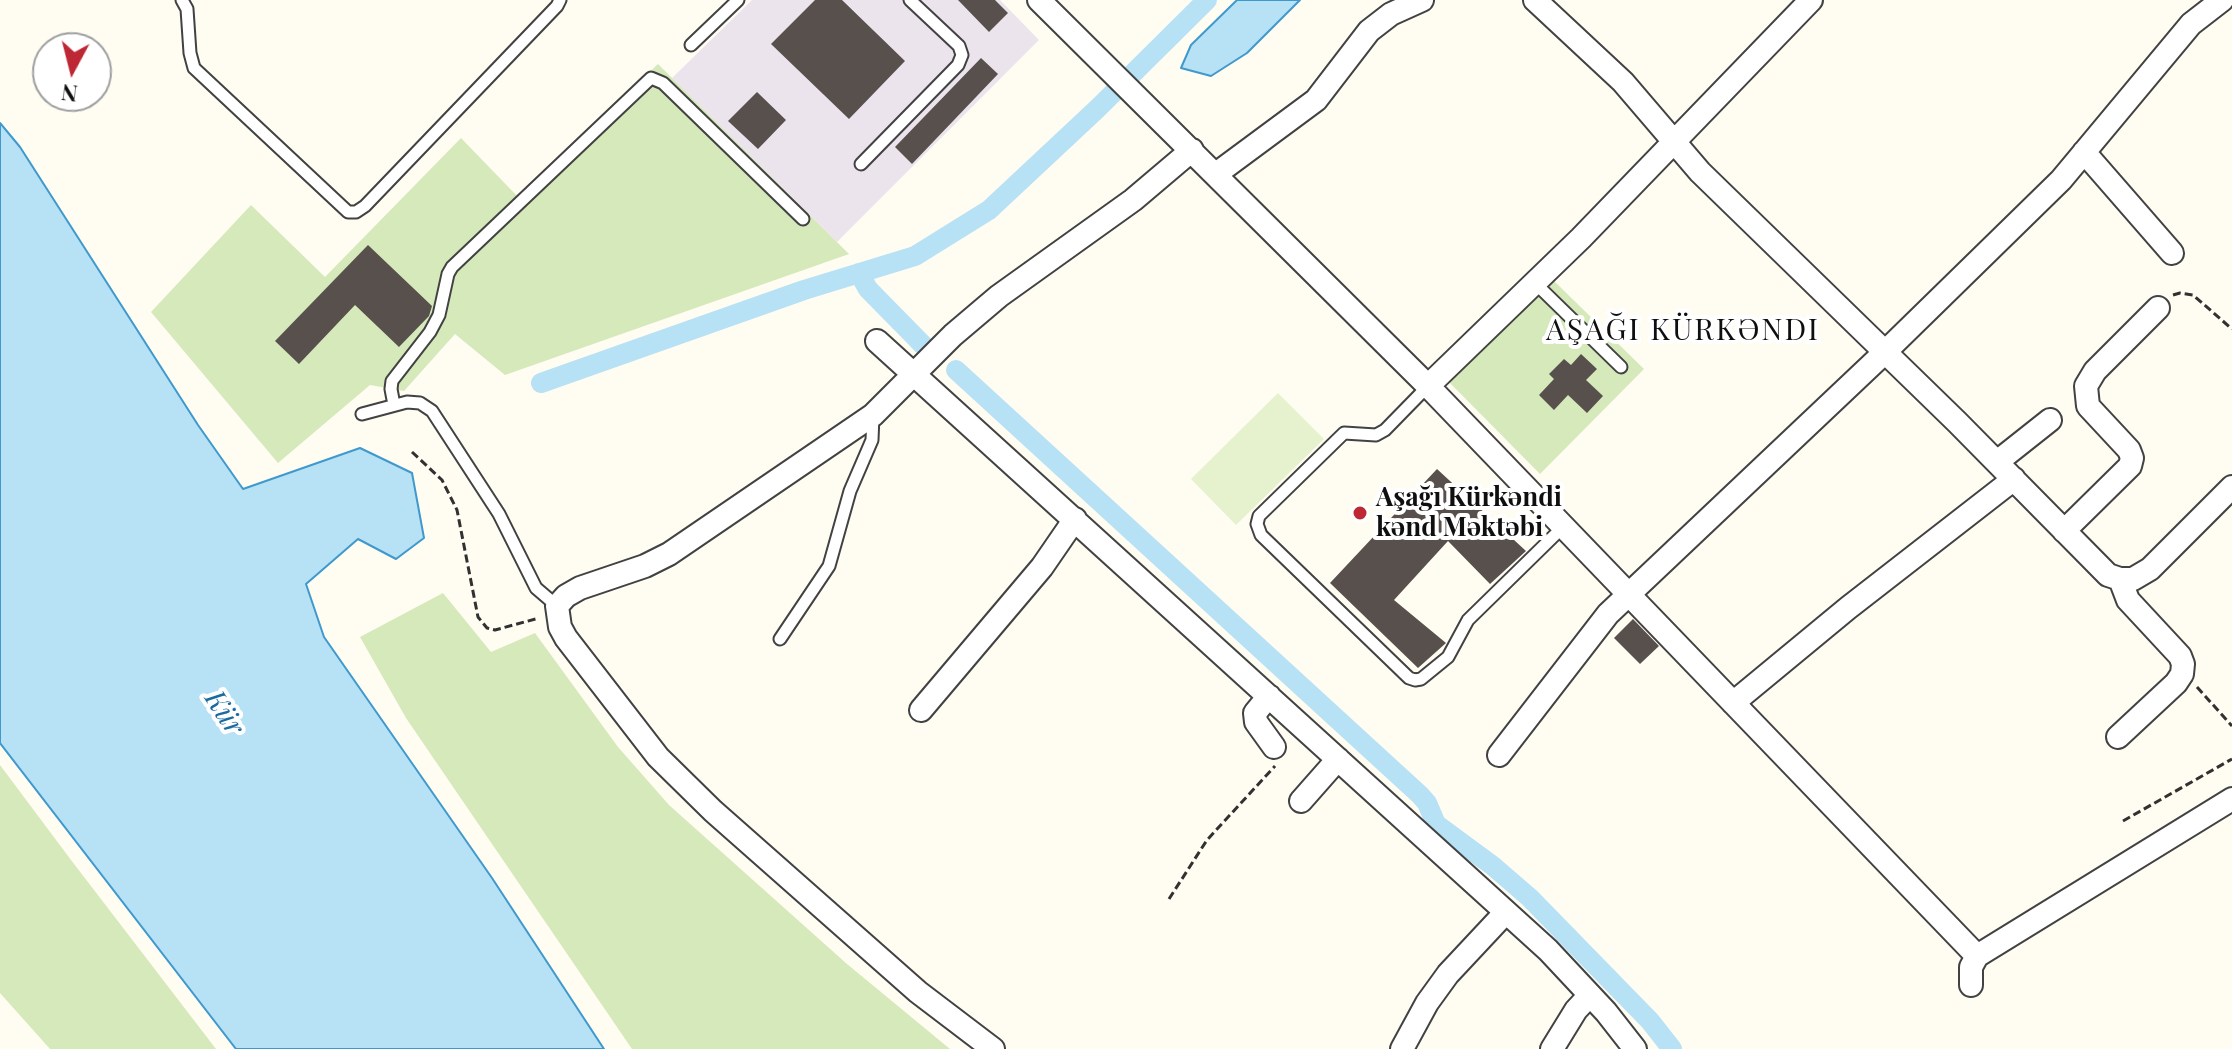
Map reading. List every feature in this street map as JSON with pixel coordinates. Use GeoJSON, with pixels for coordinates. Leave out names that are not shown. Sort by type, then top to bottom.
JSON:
{"type":"FeatureCollection","features":[{"type":"Feature","properties":{"kind":"street"},"geometry":{"type":"LineString","coordinates":[[1039,0],[1428,386],[1977,956]]}},
{"type":"Feature","properties":{"kind":"street"},"geometry":{"type":"LineString","coordinates":[[1216,174],[1316,100],[1369,31],[1391,14],[1422,0]]}},
{"type":"Feature","properties":{"kind":"street"},"geometry":{"type":"LineString","coordinates":[[1535,0],[1623,82],[1700,172],[2108,575],[2133,579],[2150,569],[2232,487]]}},
{"type":"Feature","properties":{"kind":"street"},"geometry":{"type":"LineString","coordinates":[[1428,386],[1535,283],[1811,0]]}},
{"type":"Feature","properties":{"kind":"street"},"geometry":{"type":"LineString","coordinates":[[1499,755],[1596,628],[2061,180],[2191,24],[2222,0]]}},
{"type":"Feature","properties":{"kind":"street"},"geometry":{"type":"LineString","coordinates":[[993,1049],[918,992],[713,811],[658,757],[566,638],[557,610],[566,596],[580,588],[645,566],[669,554],[873,415],[953,335],[999,296],[1133,200],[1192,150]]}},
{"type":"Feature","properties":{"kind":"street"},"geometry":{"type":"LineString","coordinates":[[2084,152],[2172,253]]}},
{"type":"Feature","properties":{"kind":"street"},"geometry":{"type":"LineString","coordinates":[[2064,531],[2130,466],[2132,458],[2129,450],[2088,406],[2086,386],[2102,363],[2158,308]]}},
{"type":"Feature","properties":{"kind":"street"},"geometry":{"type":"LineString","coordinates":[[877,341],[1548,950],[1635,1049]]}},
{"type":"Feature","properties":{"kind":"street"},"geometry":{"type":"LineString","coordinates":[[1997,462],[2050,420]]}},
{"type":"Feature","properties":{"kind":"street"},"geometry":{"type":"LineString","coordinates":[[1733,703],[1848,608],[2014,479]]}},
{"type":"Feature","properties":{"kind":"street"},"geometry":{"type":"LineString","coordinates":[[921,710],[1034,577],[1075,519]]}},
{"type":"Feature","properties":{"kind":"street"},"geometry":{"type":"LineString","coordinates":[[2118,737],[2176,683],[2182,674],[2183,664],[2180,656],[2128,600],[2120,579]]}},
{"type":"Feature","properties":{"kind":"street"},"geometry":{"type":"LineString","coordinates":[[1269,696],[1255,713],[1256,722],[1276,755]]}},
{"type":"Feature","properties":{"kind":"street"},"geometry":{"type":"LineString","coordinates":[[1301,801],[1338,759]]}},
{"type":"Feature","properties":{"kind":"street"},"geometry":{"type":"LineString","coordinates":[[1971,985],[1971,967],[1977,956],[2232,799]]}},
{"type":"Feature","properties":{"kind":"street"},"geometry":{"type":"LineString","coordinates":[[1402,1049],[1427,1003],[1448,974],[1506,912]]}},
{"type":"Feature","properties":{"kind":"street"},"geometry":{"type":"LineString","coordinates":[[1552,1049],[1576,1010],[1590,995]]}},
{"type":"Feature","properties":{"kind":"lane"},"geometry":{"type":"LineString","coordinates":[[182,0],[187,9],[194,68],[348,212],[356,212],[365,206],[560,0]]}},
{"type":"Feature","properties":{"kind":"lane"},"geometry":{"type":"LineString","coordinates":[[691,45],[738,0]]}},
{"type":"Feature","properties":{"kind":"lane"},"geometry":{"type":"LineString","coordinates":[[861,164],[958,65],[962,55],[959,46],[910,0]]}},
{"type":"Feature","properties":{"kind":"lane"},"geometry":{"type":"LineString","coordinates":[[394,405],[392,381],[430,332],[439,315],[452,267],[651,78],[663,83],[803,219]]}},
{"type":"Feature","properties":{"kind":"lane"},"geometry":{"type":"LineString","coordinates":[[1535,283],[1621,367]]}},
{"type":"Feature","properties":{"kind":"lane"},"geometry":{"type":"LineString","coordinates":[[1428,386],[1385,430],[1376,435],[1344,433],[1259,516],[1257,524],[1261,535],[1409,678],[1415,680],[1421,679],[1448,657],[1468,620],[1564,526]]}},
{"type":"Feature","properties":{"kind":"lane"},"geometry":{"type":"LineString","coordinates":[[362,414],[407,402],[420,403],[432,411],[499,514],[536,588],[557,610]]}},
{"type":"Feature","properties":{"kind":"lane"},"geometry":{"type":"LineString","coordinates":[[780,639],[829,566],[850,491],[872,440],[873,415]]}},
{"type":"Feature","properties":{"kind":"path"},"geometry":{"type":"LineString","coordinates":[[2158,308],[2170,296],[2180,293],[2193,295],[2232,329]]}},
{"type":"Feature","properties":{"kind":"path"},"geometry":{"type":"LineString","coordinates":[[412,452],[442,480],[457,510],[478,617],[487,628],[495,630],[557,610]]}},
{"type":"Feature","properties":{"kind":"path"},"geometry":{"type":"LineString","coordinates":[[2182,674],[2206,695],[2232,726]]}},
{"type":"Feature","properties":{"kind":"path"},"geometry":{"type":"LineString","coordinates":[[1169,899],[1207,840],[1276,755]]}},
{"type":"Feature","properties":{"kind":"path"},"geometry":{"type":"LineString","coordinates":[[2123,821],[2232,759]]}},
{"type":"Feature","properties":{"kind":"shaded area"},"geometry":{"type":"Polygon","coordinates":[[[752,0],[1000,0],[1039,40],[837,242],[672,78],[752,0]]]}},
{"type":"Feature","properties":{"kind":"green space"},"geometry":{"type":"Polygon","coordinates":[[[658,64],[849,254],[505,375],[455,334],[404,391],[370,385],[278,463],[151,312],[251,205],[325,277],[461,138],[519,198],[658,64]]]}},
{"type":"Feature","properties":{"kind":"green space"},"geometry":{"type":"Polygon","coordinates":[[[1552,279],[1644,369],[1540,474],[1449,382],[1552,279]]]}},
{"type":"Feature","properties":{"kind":"green space"},"geometry":{"type":"Polygon","coordinates":[[[1278,393],[1324,439],[1236,525],[1191,479],[1278,393]]]}},
{"type":"Feature","properties":{"kind":"green space"},"geometry":{"type":"Polygon","coordinates":[[[443,593],[491,652],[535,633],[618,747],[669,805],[847,964],[950,1049],[632,1049],[406,718],[360,637],[443,593]]]}},
{"type":"Feature","properties":{"kind":"green space"},"geometry":{"type":"Polygon","coordinates":[[[0,765],[216,1049],[50,1049],[0,993],[0,765]]]}},
{"type":"Feature","properties":{"kind":"water"},"geometry":{"type":"Polygon","coordinates":[[[1237,0],[1300,0],[1247,53],[1211,76],[1181,68],[1191,45],[1237,0]]]}},
{"type":"Feature","properties":{"kind":"water","name":"Kür"},"geometry":{"type":"Polygon","coordinates":[[[0,123],[20,147],[198,425],[243,489],[360,448],[412,473],[424,538],[396,559],[358,539],[306,584],[324,637],[492,878],[604,1049],[236,1049],[0,743],[0,123]]]}},
{"type":"Feature","properties":{"kind":"building"},"geometry":{"type":"Polygon","coordinates":[[[815,0],[842,0],[905,61],[849,119],[771,44],[815,0]]]}},
{"type":"Feature","properties":{"kind":"building"},"geometry":{"type":"Polygon","coordinates":[[[958,0],[995,0],[1008,13],[989,32],[958,0]]]}},
{"type":"Feature","properties":{"kind":"building"},"geometry":{"type":"Polygon","coordinates":[[[981,58],[998,74],[912,164],[895,147],[981,58]]]}},
{"type":"Feature","properties":{"kind":"building"},"geometry":{"type":"Polygon","coordinates":[[[757,92],[786,120],[758,149],[728,121],[757,92]]]}},
{"type":"Feature","properties":{"kind":"building"},"geometry":{"type":"Polygon","coordinates":[[[368,245],[432,306],[429,316],[399,347],[355,305],[299,364],[275,341],[368,245]]]}},
{"type":"Feature","properties":{"kind":"building"},"geometry":{"type":"Polygon","coordinates":[[[1581,354],[1597,369],[1586,380],[1603,396],[1587,413],[1568,395],[1554,410],[1539,395],[1554,379],[1549,374],[1564,359],[1571,365],[1581,354]]]}},
{"type":"Feature","properties":{"kind":"building"},"geometry":{"type":"Polygon","coordinates":[[[1437,469],[1526,551],[1490,584],[1448,541],[1394,600],[1446,643],[1418,668],[1330,583],[1437,469]]]}},
{"type":"Feature","properties":{"kind":"building"},"geometry":{"type":"Polygon","coordinates":[[[1633,619],[1659,646],[1640,664],[1614,638],[1633,619]]]}},
{"type":"Feature","properties":{"kind":"waterway"},"geometry":{"type":"LineString","coordinates":[[541,383],[804,290],[915,256],[989,210],[1207,0]]}},
{"type":"Feature","properties":{"kind":"waterway"},"geometry":{"type":"LineString","coordinates":[[859,273],[868,289],[923,345]]}},
{"type":"Feature","properties":{"kind":"waterway"},"geometry":{"type":"LineString","coordinates":[[956,370],[1420,795],[1436,824],[1530,898],[1650,1021],[1672,1049]]}},
{"type":"Feature","properties":{"kind":"place","name":"Aşağı Kürkəndi kənd Məktəbi"},"geometry":{"type":"Point","coordinates":[1360,513]}},
{"type":"Feature","properties":{"kind":"district","name":"AŞAĞI KÜRKƏNDI"},"geometry":{"type":"Point","coordinates":[1683,331]}}]}
